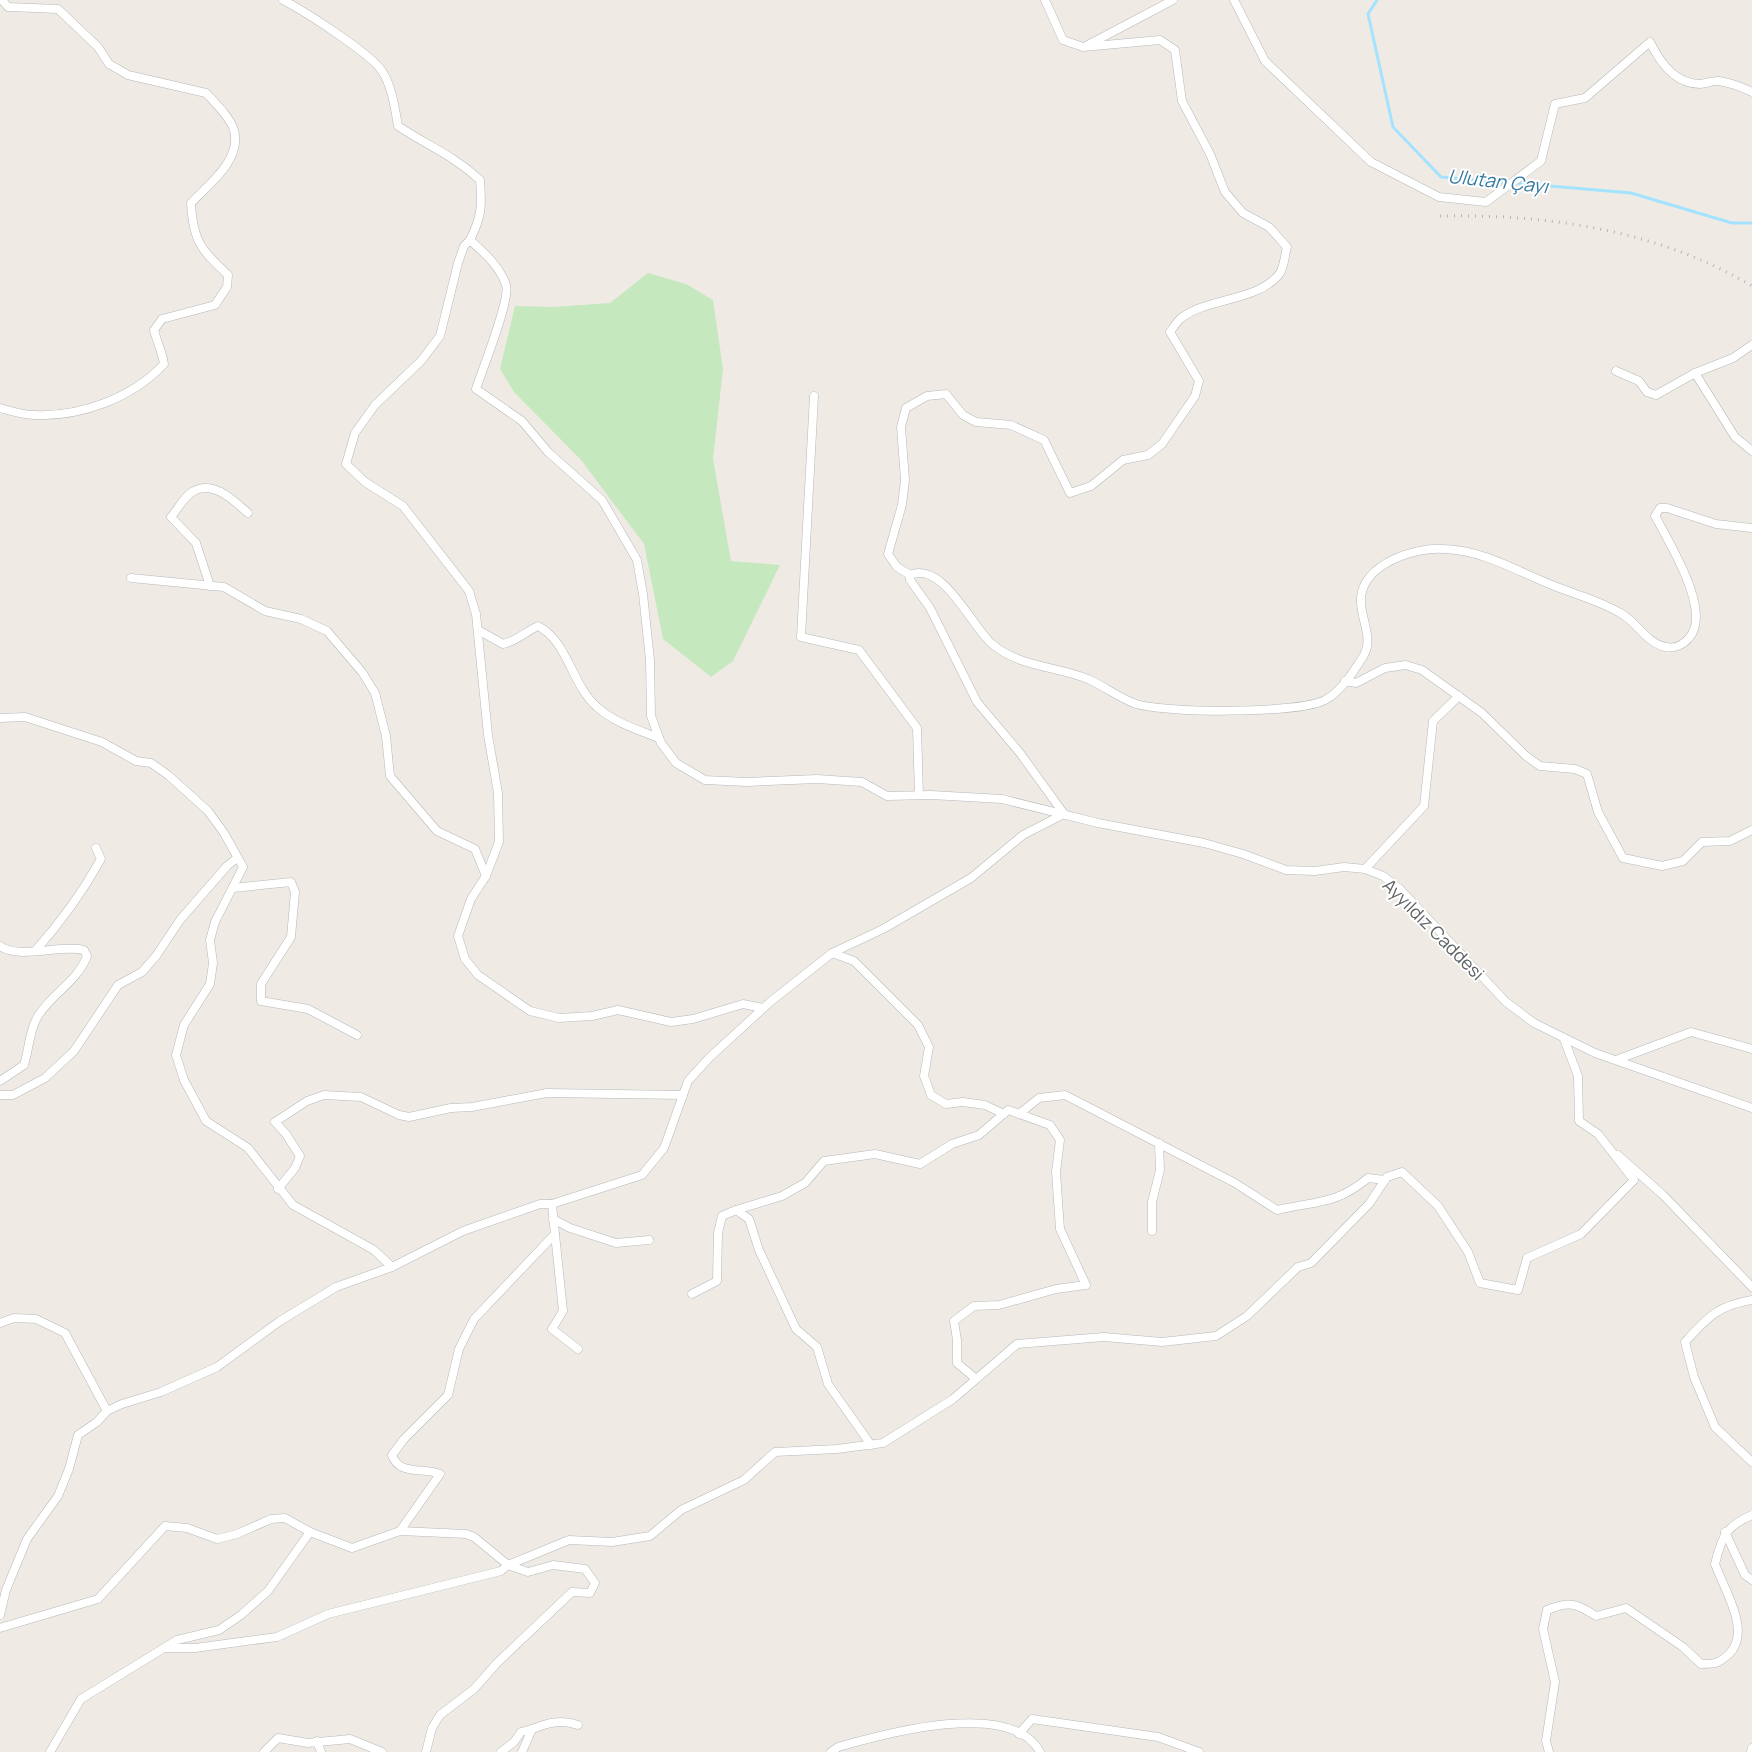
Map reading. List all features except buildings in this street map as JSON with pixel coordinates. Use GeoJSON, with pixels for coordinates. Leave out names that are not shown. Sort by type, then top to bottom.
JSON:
{"type":"FeatureCollection","features":[{"type":"Feature","properties":{"kind":"street"},"geometry":{"type":"LineString","coordinates":[[0,408],[34,415],[61,414],[117,400],[164,364],[162,349],[154,330],[162,319],[215,305],[227,287],[228,275],[202,250],[192,225],[191,203],[226,167],[235,148],[234,129],[206,93],[128,75],[109,64],[92,42],[58,9],[8,7],[2,0]]}},
{"type":"Feature","properties":{"kind":"street"},"geometry":{"type":"LineString","coordinates":[[283,0],[362,53],[382,71],[392,98],[398,126],[447,153],[480,180],[482,209],[479,221],[470,240],[464,246],[458,263],[440,336],[422,361],[375,405],[355,433],[346,464],[365,482],[403,506],[469,591],[476,614],[488,735],[498,794],[499,842],[486,876],[471,899],[458,936],[465,959],[478,975],[530,1011],[559,1018],[592,1016],[618,1010],[671,1022],[693,1019],[743,1004],[763,1008]]}},
{"type":"Feature","properties":{"kind":"street"},"geometry":{"type":"LineString","coordinates":[[1044,0],[1063,40],[1083,47],[1160,40],[1175,50],[1182,101],[1210,154],[1225,192],[1243,213],[1268,227],[1287,247],[1281,273],[1263,287],[1226,302],[1202,307],[1180,319],[1170,332],[1199,381],[1195,396],[1162,444],[1148,455],[1123,460],[1091,486],[1070,493],[1044,440],[1011,425],[976,422],[962,415],[946,394],[927,396],[906,408],[901,427],[905,480],[903,497],[888,554],[897,567],[910,575],[924,572],[933,575],[956,598],[978,629],[992,644],[1005,653],[1021,660],[1084,677],[1136,704],[1181,708],[1249,710],[1299,708],[1325,700],[1336,693],[1366,652],[1367,633],[1361,596],[1365,584],[1375,571],[1388,561],[1404,554],[1442,548],[1486,557],[1558,587],[1596,600],[1625,616],[1654,642],[1666,647],[1678,647],[1695,632],[1697,620],[1683,566],[1658,523],[1656,516],[1658,511],[1660,508],[1667,508],[1716,524],[1752,528]]}},
{"type":"Feature","properties":{"kind":"street"},"geometry":{"type":"LineString","coordinates":[[1083,47],[1173,0]]}},
{"type":"Feature","properties":{"kind":"street"},"geometry":{"type":"LineString","coordinates":[[1234,0],[1265,61],[1371,162],[1439,198],[1486,202],[1541,161],[1555,104],[1585,98],[1650,42],[1659,61],[1686,83],[1702,84],[1717,81],[1742,87],[1752,92]]}},
{"type":"Feature","properties":{"kind":"street","name":"Ayyıldız Caddesi"},"geometry":{"type":"LineString","coordinates":[[470,240],[494,262],[507,286],[504,310],[476,388],[522,421],[548,452],[602,500],[637,560],[643,594],[650,660],[651,716],[659,738],[676,763],[705,780],[747,782],[817,779],[862,782],[887,796],[919,795],[1002,799],[1098,823],[1204,843],[1243,854],[1286,870],[1315,871],[1344,867],[1365,868],[1383,876],[1400,889],[1506,1002],[1534,1023],[1564,1039],[1616,1060],[1752,1108]]}},
{"type":"Feature","properties":{"kind":"street"},"geometry":{"type":"LineString","coordinates":[[1616,371],[1640,381],[1647,392],[1656,396],[1695,373],[1733,358],[1752,345]]}},
{"type":"Feature","properties":{"kind":"street"},"geometry":{"type":"LineString","coordinates":[[1695,373],[1735,437],[1742,446],[1752,451]]}},
{"type":"Feature","properties":{"kind":"street"},"geometry":{"type":"LineString","coordinates":[[814,396],[801,637],[859,650],[917,728],[919,795]]}},
{"type":"Feature","properties":{"kind":"street"},"geometry":{"type":"LineString","coordinates":[[210,586],[196,543],[171,517],[191,492],[203,489],[228,494],[248,512]]}},
{"type":"Feature","properties":{"kind":"street"},"geometry":{"type":"LineString","coordinates":[[0,1615],[6,1590],[27,1539],[58,1496],[69,1469],[78,1435],[107,1411],[161,1392],[217,1368],[280,1320],[336,1287],[392,1267],[463,1231],[540,1204],[552,1204],[642,1175],[664,1148],[688,1081],[709,1058],[763,1008],[832,953],[883,929],[971,878],[1023,835],[1064,814],[1020,753],[977,702],[930,608],[910,580],[910,575]]}},
{"type":"Feature","properties":{"kind":"street"},"geometry":{"type":"LineString","coordinates":[[131,578],[224,587],[265,611],[301,619],[327,630],[362,672],[375,692],[386,736],[390,776],[438,831],[475,849],[486,876]]}},
{"type":"Feature","properties":{"kind":"street"},"geometry":{"type":"LineString","coordinates":[[478,630],[503,644],[517,641],[527,631],[538,626],[545,630],[563,654],[584,691],[596,707],[625,725],[659,738]]}},
{"type":"Feature","properties":{"kind":"street"},"geometry":{"type":"LineString","coordinates":[[1345,681],[1356,683],[1385,668],[1406,665],[1422,670],[1482,713],[1526,756],[1540,766],[1575,769],[1587,774],[1598,812],[1623,858],[1662,866],[1682,861],[1702,842],[1730,841],[1752,830]]}},
{"type":"Feature","properties":{"kind":"street"},"geometry":{"type":"LineString","coordinates":[[1365,868],[1424,806],[1433,720],[1459,696]]}},
{"type":"Feature","properties":{"kind":"street"},"geometry":{"type":"LineString","coordinates":[[0,718],[24,717],[102,742],[136,761],[151,763],[168,774],[208,811],[224,833],[243,867],[215,922],[210,940],[213,963],[210,984],[184,1025],[176,1055],[184,1080],[206,1122],[248,1148],[278,1189],[293,1205],[374,1250],[392,1267]]}},
{"type":"Feature","properties":{"kind":"street"},"geometry":{"type":"LineString","coordinates":[[35,951],[71,910],[89,881],[101,859],[96,848]]}},
{"type":"Feature","properties":{"kind":"street"},"geometry":{"type":"LineString","coordinates":[[0,1095],[13,1095],[45,1078],[74,1052],[118,985],[142,972],[156,956],[180,920],[227,866],[237,858]]}},
{"type":"Feature","properties":{"kind":"street"},"geometry":{"type":"LineString","coordinates":[[233,888],[291,882],[295,892],[291,937],[261,984],[261,1001],[308,1009],[357,1035]]}},
{"type":"Feature","properties":{"kind":"street"},"geometry":{"type":"LineString","coordinates":[[0,946],[5,949],[35,951],[75,948],[84,950],[86,956],[83,967],[74,979],[39,1014],[33,1029],[24,1065],[0,1081]]}},
{"type":"Feature","properties":{"kind":"street"},"geometry":{"type":"LineString","coordinates":[[832,953],[854,961],[918,1025],[929,1047],[924,1076],[931,1096],[946,1104],[963,1102],[978,1104],[1004,1114]]}},
{"type":"Feature","properties":{"kind":"street"},"geometry":{"type":"LineString","coordinates":[[1616,1060],[1691,1032],[1752,1049]]}},
{"type":"Feature","properties":{"kind":"street"},"geometry":{"type":"LineString","coordinates":[[166,1648],[195,1648],[277,1637],[328,1614],[501,1571],[508,1565],[569,1540],[612,1542],[650,1536],[681,1510],[744,1480],[775,1452],[837,1450],[883,1443],[953,1399],[1017,1344],[1104,1337],[1162,1342],[1216,1336],[1247,1316],[1298,1267],[1311,1263],[1368,1204],[1387,1177],[1402,1172],[1438,1206],[1468,1252],[1480,1283],[1518,1290],[1527,1258],[1581,1234],[1634,1180],[1598,1134],[1579,1121],[1578,1076],[1564,1039]]}},
{"type":"Feature","properties":{"kind":"street"},"geometry":{"type":"LineString","coordinates":[[278,1189],[295,1168],[300,1156],[286,1134],[275,1122],[307,1101],[324,1095],[361,1097],[399,1115],[409,1117],[451,1108],[472,1107],[547,1093],[683,1095]]}},
{"type":"Feature","properties":{"kind":"street"},"geometry":{"type":"LineString","coordinates":[[1019,1114],[1039,1098],[1065,1095],[1236,1183],[1277,1210],[1334,1200],[1357,1188],[1368,1178],[1385,1180]]}},
{"type":"Feature","properties":{"kind":"street"},"geometry":{"type":"LineString","coordinates":[[692,1294],[717,1281],[718,1233],[722,1216],[782,1196],[805,1183],[824,1161],[875,1154],[920,1164],[952,1144],[979,1135],[1008,1110],[1050,1125],[1060,1140],[1056,1172],[1060,1229],[1086,1285],[1056,1289],[999,1305],[974,1306],[954,1321],[957,1340],[956,1363],[976,1379]]}},
{"type":"Feature","properties":{"kind":"street"},"geometry":{"type":"LineString","coordinates":[[1604,1142],[1663,1195],[1752,1287]]}},
{"type":"Feature","properties":{"kind":"street"},"geometry":{"type":"LineString","coordinates":[[1152,1231],[1152,1202],[1160,1170],[1159,1143]]}},
{"type":"Feature","properties":{"kind":"street"},"geometry":{"type":"LineString","coordinates":[[552,1204],[563,1311],[552,1330],[578,1349]]}},
{"type":"Feature","properties":{"kind":"street"},"geometry":{"type":"LineString","coordinates":[[736,1210],[749,1219],[759,1250],[796,1329],[817,1347],[828,1384],[871,1444]]}},
{"type":"Feature","properties":{"kind":"street"},"geometry":{"type":"LineString","coordinates":[[553,1219],[570,1228],[616,1242],[649,1240]]}},
{"type":"Feature","properties":{"kind":"street"},"geometry":{"type":"LineString","coordinates":[[400,1531],[440,1474],[401,1468],[395,1464],[392,1455],[404,1439],[448,1395],[459,1349],[474,1319],[555,1234]]}},
{"type":"Feature","properties":{"kind":"street"},"geometry":{"type":"LineString","coordinates":[[1752,1300],[1733,1304],[1709,1316],[1685,1342],[1694,1377],[1715,1427],[1752,1462]]}},
{"type":"Feature","properties":{"kind":"street"},"geometry":{"type":"LineString","coordinates":[[0,1323],[14,1318],[36,1319],[65,1333],[107,1411]]}},
{"type":"Feature","properties":{"kind":"street"},"geometry":{"type":"LineString","coordinates":[[1549,1752],[1546,1742],[1555,1682],[1543,1629],[1547,1610],[1565,1603],[1581,1606],[1596,1616],[1626,1608],[1683,1647],[1701,1664],[1717,1664],[1732,1652],[1740,1637],[1738,1614],[1715,1564],[1725,1532],[1735,1523],[1752,1515]]}},
{"type":"Feature","properties":{"kind":"street"},"geometry":{"type":"LineString","coordinates":[[0,1628],[98,1599],[165,1526],[187,1528],[217,1539],[237,1534],[271,1519],[285,1518],[310,1532],[352,1548],[400,1531],[466,1534],[474,1536],[508,1565],[528,1572],[553,1565],[585,1569],[595,1584],[590,1593],[572,1592],[497,1663],[474,1689],[440,1715],[432,1728],[426,1752]]}},
{"type":"Feature","properties":{"kind":"street"},"geometry":{"type":"LineString","coordinates":[[50,1752],[81,1698],[177,1640],[219,1630],[241,1615],[268,1591],[310,1532]]}},
{"type":"Feature","properties":{"kind":"street"},"geometry":{"type":"LineString","coordinates":[[1725,1532],[1745,1575],[1752,1580]]}},
{"type":"Feature","properties":{"kind":"street"},"geometry":{"type":"LineString","coordinates":[[1019,1734],[1032,1719],[1158,1737],[1199,1752]]}},
{"type":"Feature","properties":{"kind":"street"},"geometry":{"type":"LineString","coordinates":[[501,1752],[514,1742],[520,1732],[548,1723],[566,1721],[578,1725]]}},
{"type":"Feature","properties":{"kind":"street"},"geometry":{"type":"LineString","coordinates":[[831,1752],[838,1747],[904,1729],[976,1722],[1006,1728],[1034,1740],[1040,1752]]}},
{"type":"Feature","properties":{"kind":"street"},"geometry":{"type":"LineString","coordinates":[[522,1752],[532,1729]]}},
{"type":"Feature","properties":{"kind":"street"},"geometry":{"type":"LineString","coordinates":[[264,1752],[278,1738],[308,1743],[350,1740],[382,1752]]}},
{"type":"Feature","properties":{"kind":"street"},"geometry":{"type":"LineString","coordinates":[[317,1741],[320,1752]]}},
{"type":"Feature","properties":{"kind":"street"},"geometry":{"type":"LineString","coordinates":[[1751,1752],[1752,1748]]}},
{"type":"Feature","properties":{"kind":"green space"},"geometry":{"type":"Polygon","coordinates":[[[648,273],[686,284],[713,300],[723,369],[713,459],[731,561],[780,565],[733,661],[711,677],[663,639],[644,544],[581,460],[514,392],[500,369],[515,306],[553,307],[610,303],[648,273]]]}},
{"type":"Feature","properties":{"kind":"waterway","name":"Ulutan Çayı"},"geometry":{"type":"LineString","coordinates":[[1377,0],[1368,14],[1393,127],[1441,177],[1508,183]]}},
{"type":"Feature","properties":{"kind":"waterway","name":"Ulutan Çayı"},"geometry":{"type":"LineString","coordinates":[[1515,183],[1631,193],[1732,223],[1752,223]]}},
{"type":"Feature","properties":{"kind":"railway"},"geometry":{"type":"LineString","coordinates":[[1440,216],[1521,218],[1601,229],[1679,251],[1716,267],[1752,286]]}}]}
